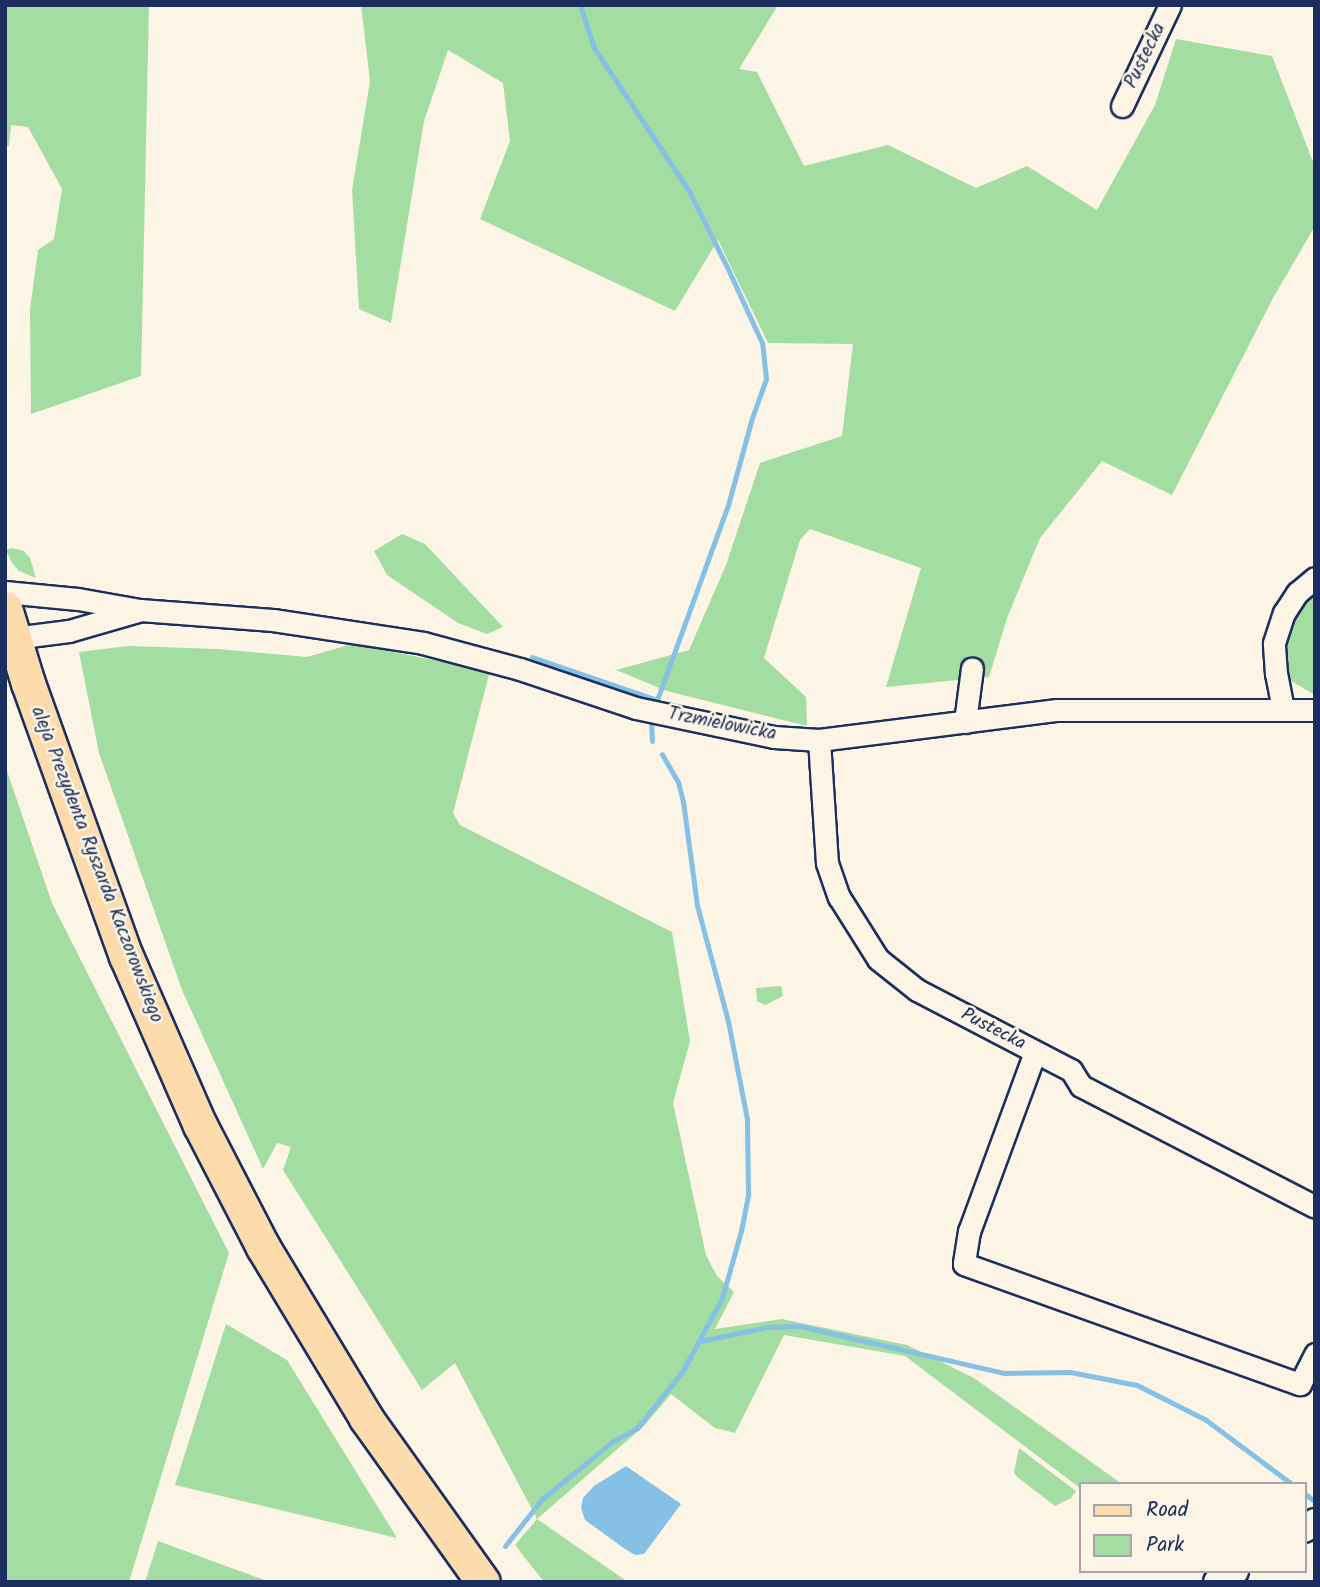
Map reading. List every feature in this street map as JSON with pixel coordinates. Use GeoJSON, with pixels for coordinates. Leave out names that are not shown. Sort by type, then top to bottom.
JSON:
{"type":"FeatureCollection","features":[{"type":"Feature","properties":{"kind":"main road","name":"aleja Prezydenta Ryszarda Kaczorowskiego"},"geometry":{"type":"LineString","coordinates":[[9,623],[126,956],[200,1125],[263,1247],[366,1418],[483,1582]]}},
{"type":"Feature","properties":{"kind":"street","name":"Pustecka"},"geometry":{"type":"LineString","coordinates":[[1122,106],[1170,5]]}},
{"type":"Feature","properties":{"kind":"street"},"geometry":{"type":"LineString","coordinates":[[1283,709],[1276,674],[1274,643],[1284,613],[1297,593],[1315,578]]}},
{"type":"Feature","properties":{"kind":"street","name":"Trzmielowicka"},"geometry":{"type":"LineString","coordinates":[[5,592],[78,599],[140,610],[274,620],[423,643],[511,667],[636,708],[774,737],[819,740],[1057,710],[1315,710]]}},
{"type":"Feature","properties":{"kind":"street","name":"Trzmielowicka"},"geometry":{"type":"LineString","coordinates":[[9,623],[69,631],[140,610]]}},
{"type":"Feature","properties":{"kind":"street"},"geometry":{"type":"LineString","coordinates":[[965,722],[972,668]]}},
{"type":"Feature","properties":{"kind":"street","name":"Pustecka"},"geometry":{"type":"LineString","coordinates":[[819,740],[827,863],[839,897],[878,959],[917,990],[1071,1070],[1081,1086],[1315,1207]]}},
{"type":"Feature","properties":{"kind":"street"},"geometry":{"type":"LineString","coordinates":[[1035,1052],[969,1231],[964,1264],[1300,1384],[1315,1354]]}},
{"type":"Feature","properties":{"kind":"green space"},"geometry":{"type":"Polygon","coordinates":[[[5,5],[149,5],[141,376],[31,414],[30,309],[38,250],[54,239],[62,189],[28,127],[11,125],[9,146],[5,145],[5,5]]]}},
{"type":"Feature","properties":{"kind":"green space"},"geometry":{"type":"Polygon","coordinates":[[[361,5],[778,5],[739,69],[757,72],[804,166],[888,145],[976,188],[1027,166],[1097,210],[1155,105],[1176,39],[1272,56],[1315,167],[1315,226],[1273,298],[1172,495],[1102,461],[1040,538],[1007,618],[989,677],[886,687],[921,568],[810,529],[800,540],[764,658],[806,697],[807,726],[667,691],[616,670],[689,650],[726,565],[760,463],[842,436],[853,344],[768,343],[718,240],[675,311],[480,219],[510,141],[503,83],[448,50],[424,121],[391,323],[359,309],[352,190],[370,81],[361,5]]]}},
{"type":"Feature","properties":{"kind":"green space"},"geometry":{"type":"Polygon","coordinates":[[[402,534],[425,544],[503,627],[487,634],[458,623],[387,575],[374,551],[402,534]]]}},
{"type":"Feature","properties":{"kind":"green space"},"geometry":{"type":"Polygon","coordinates":[[[11,548],[24,551],[30,558],[36,578],[19,571],[12,563],[6,550],[11,548]]]}},
{"type":"Feature","properties":{"kind":"green space"},"geometry":{"type":"Polygon","coordinates":[[[1315,591],[1315,695],[1286,678],[1283,642],[1295,613],[1315,591]]]}},
{"type":"Feature","properties":{"kind":"green space"},"geometry":{"type":"Polygon","coordinates":[[[352,644],[490,671],[453,813],[460,825],[672,932],[690,1041],[673,1103],[706,1255],[717,1276],[734,1292],[715,1329],[782,1319],[907,1345],[974,1378],[1119,1482],[1078,1482],[1078,1486],[905,1356],[784,1335],[735,1433],[715,1428],[671,1394],[644,1426],[537,1519],[455,1363],[422,1390],[283,1170],[291,1147],[277,1143],[263,1169],[182,990],[99,753],[79,652],[128,646],[218,649],[307,657],[352,644]]]}},
{"type":"Feature","properties":{"kind":"green space"},"geometry":{"type":"Polygon","coordinates":[[[5,765],[52,903],[229,1253],[129,1582],[5,1582],[5,765]]]}},
{"type":"Feature","properties":{"kind":"green space"},"geometry":{"type":"Polygon","coordinates":[[[781,986],[783,996],[765,1005],[757,1001],[756,988],[781,986]]]}},
{"type":"Feature","properties":{"kind":"green space"},"geometry":{"type":"Polygon","coordinates":[[[226,1324],[287,1360],[397,1538],[175,1485],[226,1324]]]}},
{"type":"Feature","properties":{"kind":"green space"},"geometry":{"type":"Polygon","coordinates":[[[1019,1448],[1076,1491],[1071,1498],[1055,1506],[1016,1476],[1014,1472],[1019,1448]]]}},
{"type":"Feature","properties":{"kind":"green space"},"geometry":{"type":"Polygon","coordinates":[[[537,1519],[628,1582],[544,1582],[515,1545],[537,1519]]]}},
{"type":"Feature","properties":{"kind":"green space"},"geometry":{"type":"Polygon","coordinates":[[[158,1541],[270,1582],[145,1582],[158,1541]]]}},
{"type":"Feature","properties":{"kind":"water"},"geometry":{"type":"Polygon","coordinates":[[[626,1466],[681,1504],[644,1554],[635,1555],[585,1520],[581,1508],[583,1498],[594,1486],[626,1466]]]}},
{"type":"Feature","properties":{"kind":"waterway"},"geometry":{"type":"LineString","coordinates":[[532,657],[657,700],[728,505],[752,418],[766,379],[762,343],[728,269],[689,191],[594,48],[580,5]]}},
{"type":"Feature","properties":{"kind":"waterway"},"geometry":{"type":"LineString","coordinates":[[651,722],[652,741]]}},
{"type":"Feature","properties":{"kind":"waterway"},"geometry":{"type":"LineString","coordinates":[[505,1546],[542,1499],[612,1442],[637,1428],[682,1372],[722,1298],[741,1231],[748,1194],[747,1119],[728,1021],[697,905],[683,802],[678,782],[662,754]]}},
{"type":"Feature","properties":{"kind":"waterway"},"geometry":{"type":"LineString","coordinates":[[701,1341],[767,1327],[799,1326],[1005,1373],[1070,1372],[1137,1385],[1206,1420],[1289,1482]]}},
{"type":"Feature","properties":{"kind":"waterway"},"geometry":{"type":"LineString","coordinates":[[1306,1495],[1313,1500]]}}]}
